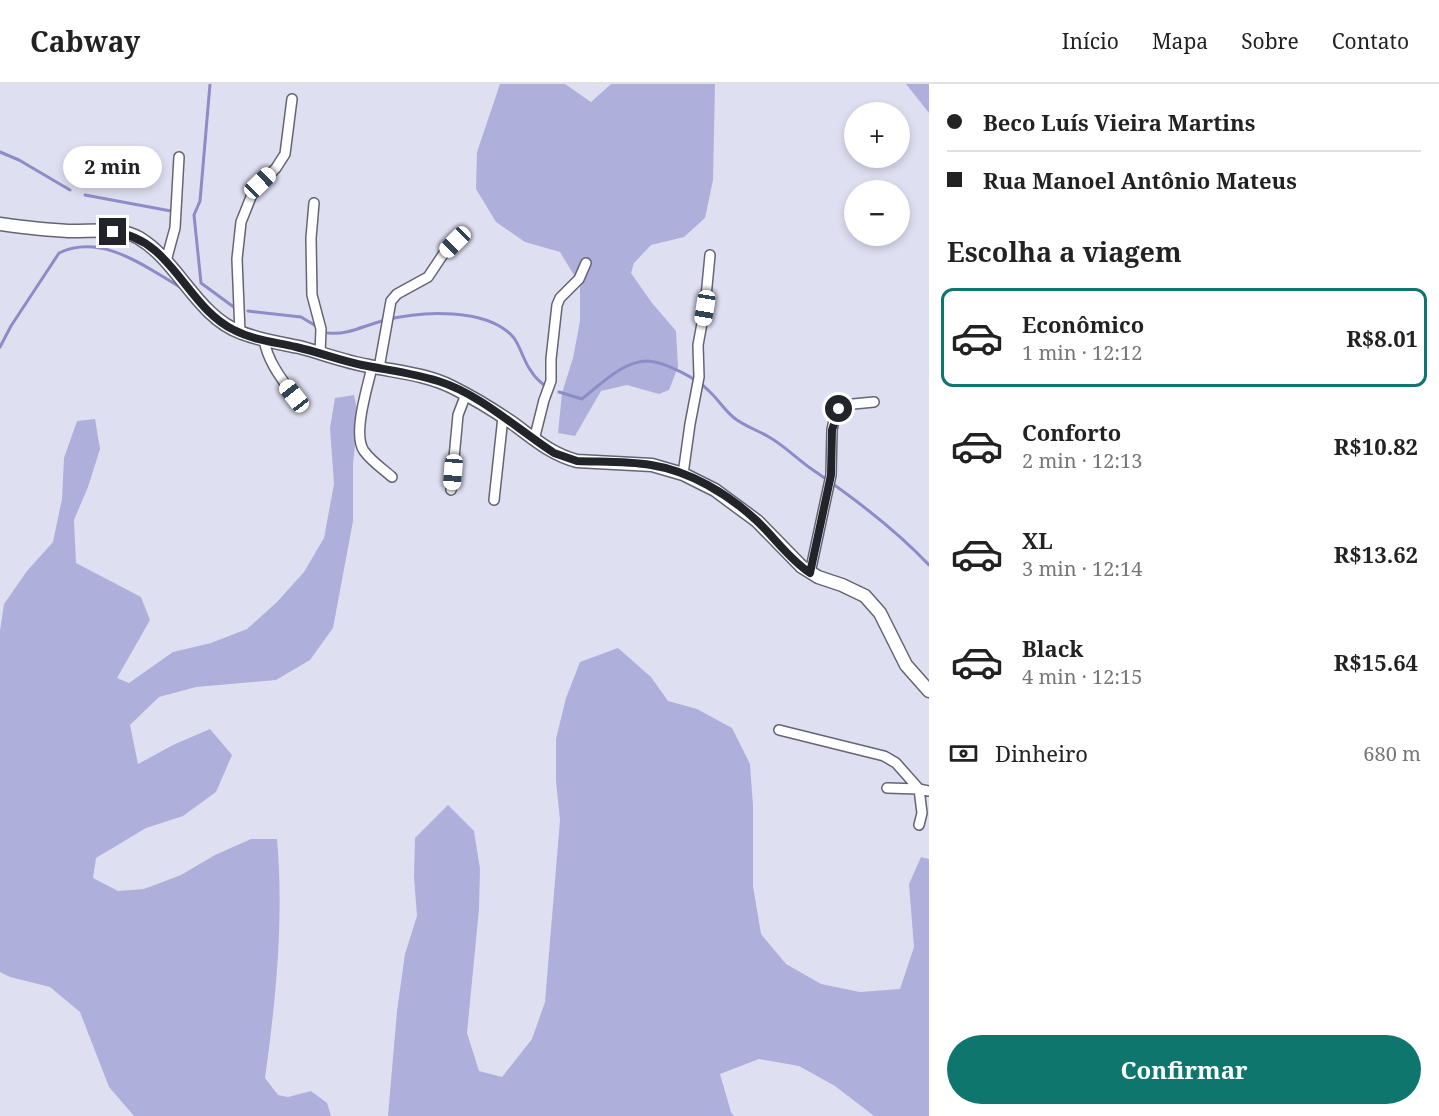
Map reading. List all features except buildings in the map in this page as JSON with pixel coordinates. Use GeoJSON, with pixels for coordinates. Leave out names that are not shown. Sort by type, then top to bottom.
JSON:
{"type":"FeatureCollection","features":[{"type":"Feature","properties":{"kind":"street"},"geometry":{"type":"LineString","coordinates":[[240,333],[237,259],[241,222],[253,192],[276,168],[285,154],[292,99]]}},
{"type":"Feature","properties":{"kind":"street"},"geometry":{"type":"LineString","coordinates":[[166,261],[175,228],[179,157]]}},
{"type":"Feature","properties":{"kind":"street"},"geometry":{"type":"LineString","coordinates":[[314,203],[311,238],[312,295],[321,329],[320,353]]}},
{"type":"Feature","properties":{"kind":"street"},"geometry":{"type":"LineString","coordinates":[[0,224],[67,231],[129,233],[150,245],[213,314],[240,333],[440,381],[503,417],[554,453],[577,461],[652,465],[683,474],[716,490],[745,511],[794,561],[810,573],[857,591],[874,604],[902,658],[915,677],[929,691]]}},
{"type":"Feature","properties":{"kind":"street"},"geometry":{"type":"LineString","coordinates":[[392,477],[370,457],[361,445],[361,420],[394,298],[428,277],[444,253],[455,242]]}},
{"type":"Feature","properties":{"kind":"street"},"geometry":{"type":"LineString","coordinates":[[683,474],[690,424],[698,392],[698,345],[705,308],[710,255]]}},
{"type":"Feature","properties":{"kind":"street"},"geometry":{"type":"LineString","coordinates":[[534,440],[551,381],[557,305],[560,298],[579,279],[586,263]]}},
{"type":"Feature","properties":{"kind":"street"},"geometry":{"type":"LineString","coordinates":[[264,340],[266,352],[294,396]]}},
{"type":"Feature","properties":{"kind":"street"},"geometry":{"type":"LineString","coordinates":[[451,490],[458,415],[466,394]]}},
{"type":"Feature","properties":{"kind":"street"},"geometry":{"type":"LineString","coordinates":[[810,573],[831,475],[832,430],[839,409],[849,403],[874,402]]}},
{"type":"Feature","properties":{"kind":"street"},"geometry":{"type":"LineString","coordinates":[[494,500],[503,417]]}},
{"type":"Feature","properties":{"kind":"street"},"geometry":{"type":"LineString","coordinates":[[779,730],[884,756],[896,763],[924,790]]}},
{"type":"Feature","properties":{"kind":"street"},"geometry":{"type":"LineString","coordinates":[[887,788],[924,790]]}},
{"type":"Feature","properties":{"kind":"street"},"geometry":{"type":"LineString","coordinates":[[919,825],[924,790]]}},
{"type":"Feature","properties":{"kind":"shaded area"},"geometry":{"type":"Polygon","coordinates":[[[500,84],[565,84],[591,102],[611,84],[715,84],[713,180],[705,218],[684,237],[651,245],[634,263],[631,273],[676,331],[678,367],[669,390],[659,394],[627,385],[601,391],[575,436],[558,433],[562,393],[573,358],[580,321],[580,285],[560,252],[525,242],[496,222],[476,189],[477,152],[500,84]]]}},
{"type":"Feature","properties":{"kind":"shaded area"},"geometry":{"type":"Polygon","coordinates":[[[906,84],[929,84],[929,113],[906,84]]]}},
{"type":"Feature","properties":{"kind":"shaded area"},"geometry":{"type":"Polygon","coordinates":[[[354,395],[358,415],[353,464],[353,521],[333,628],[310,660],[276,680],[196,687],[159,697],[130,725],[138,764],[210,729],[232,755],[216,792],[183,816],[146,828],[96,858],[93,878],[118,891],[144,889],[181,875],[215,855],[251,839],[277,839],[280,899],[278,959],[265,1078],[278,1095],[288,1097],[311,1091],[327,1103],[331,1116],[134,1116],[109,1087],[80,1012],[50,987],[10,977],[0,972],[0,631],[4,604],[27,571],[53,542],[62,499],[64,458],[77,421],[95,419],[100,449],[74,520],[76,563],[141,597],[150,620],[117,678],[129,683],[173,652],[211,643],[247,629],[277,602],[304,572],[324,538],[334,484],[330,428],[335,398],[354,395]]]}},
{"type":"Feature","properties":{"kind":"shaded area"},"geometry":{"type":"Polygon","coordinates":[[[618,648],[651,677],[668,701],[697,709],[732,728],[750,764],[753,806],[753,886],[761,934],[786,964],[821,984],[860,992],[900,989],[914,947],[909,884],[921,857],[929,859],[929,1116],[874,1116],[835,1086],[799,1066],[759,1059],[720,1074],[734,1116],[388,1116],[397,1011],[405,954],[417,916],[414,877],[415,838],[448,805],[474,831],[480,869],[479,909],[467,1033],[479,1071],[502,1077],[532,1039],[545,1002],[560,820],[556,781],[556,739],[566,698],[580,662],[618,648]]]}},
{"type":"Feature","properties":{"kind":"waterway"},"geometry":{"type":"LineString","coordinates":[[210,84],[200,201],[194,215],[201,283],[235,308]]}},
{"type":"Feature","properties":{"kind":"waterway"},"geometry":{"type":"LineString","coordinates":[[0,152],[19,160],[70,190]]}},
{"type":"Feature","properties":{"kind":"waterway"},"geometry":{"type":"LineString","coordinates":[[85,195],[171,211]]}},
{"type":"Feature","properties":{"kind":"waterway"},"geometry":{"type":"LineString","coordinates":[[0,347],[11,326],[59,253],[75,248],[107,249],[137,262],[180,287]]}},
{"type":"Feature","properties":{"kind":"waterway"},"geometry":{"type":"LineString","coordinates":[[248,311],[301,317],[316,326]]}},
{"type":"Feature","properties":{"kind":"waterway"},"geometry":{"type":"LineString","coordinates":[[328,333],[350,331],[400,317],[435,314],[471,316],[502,328],[514,338],[535,377],[544,385]]}},
{"type":"Feature","properties":{"kind":"waterway"},"geometry":{"type":"LineString","coordinates":[[559,392],[582,399],[613,374],[639,362],[655,362],[681,372],[704,386],[733,417],[775,441],[888,526],[929,565]]}},
{"type":"Feature","properties":{"kind":"route"},"geometry":{"type":"LineString","coordinates":[[113,232],[129,233],[150,245],[201,302],[222,322],[240,333],[359,364],[440,381],[512,423],[554,453],[566,458],[577,461],[652,465],[683,474],[716,490],[745,511],[794,561],[810,573],[831,475],[832,430],[839,409]]}}]}
